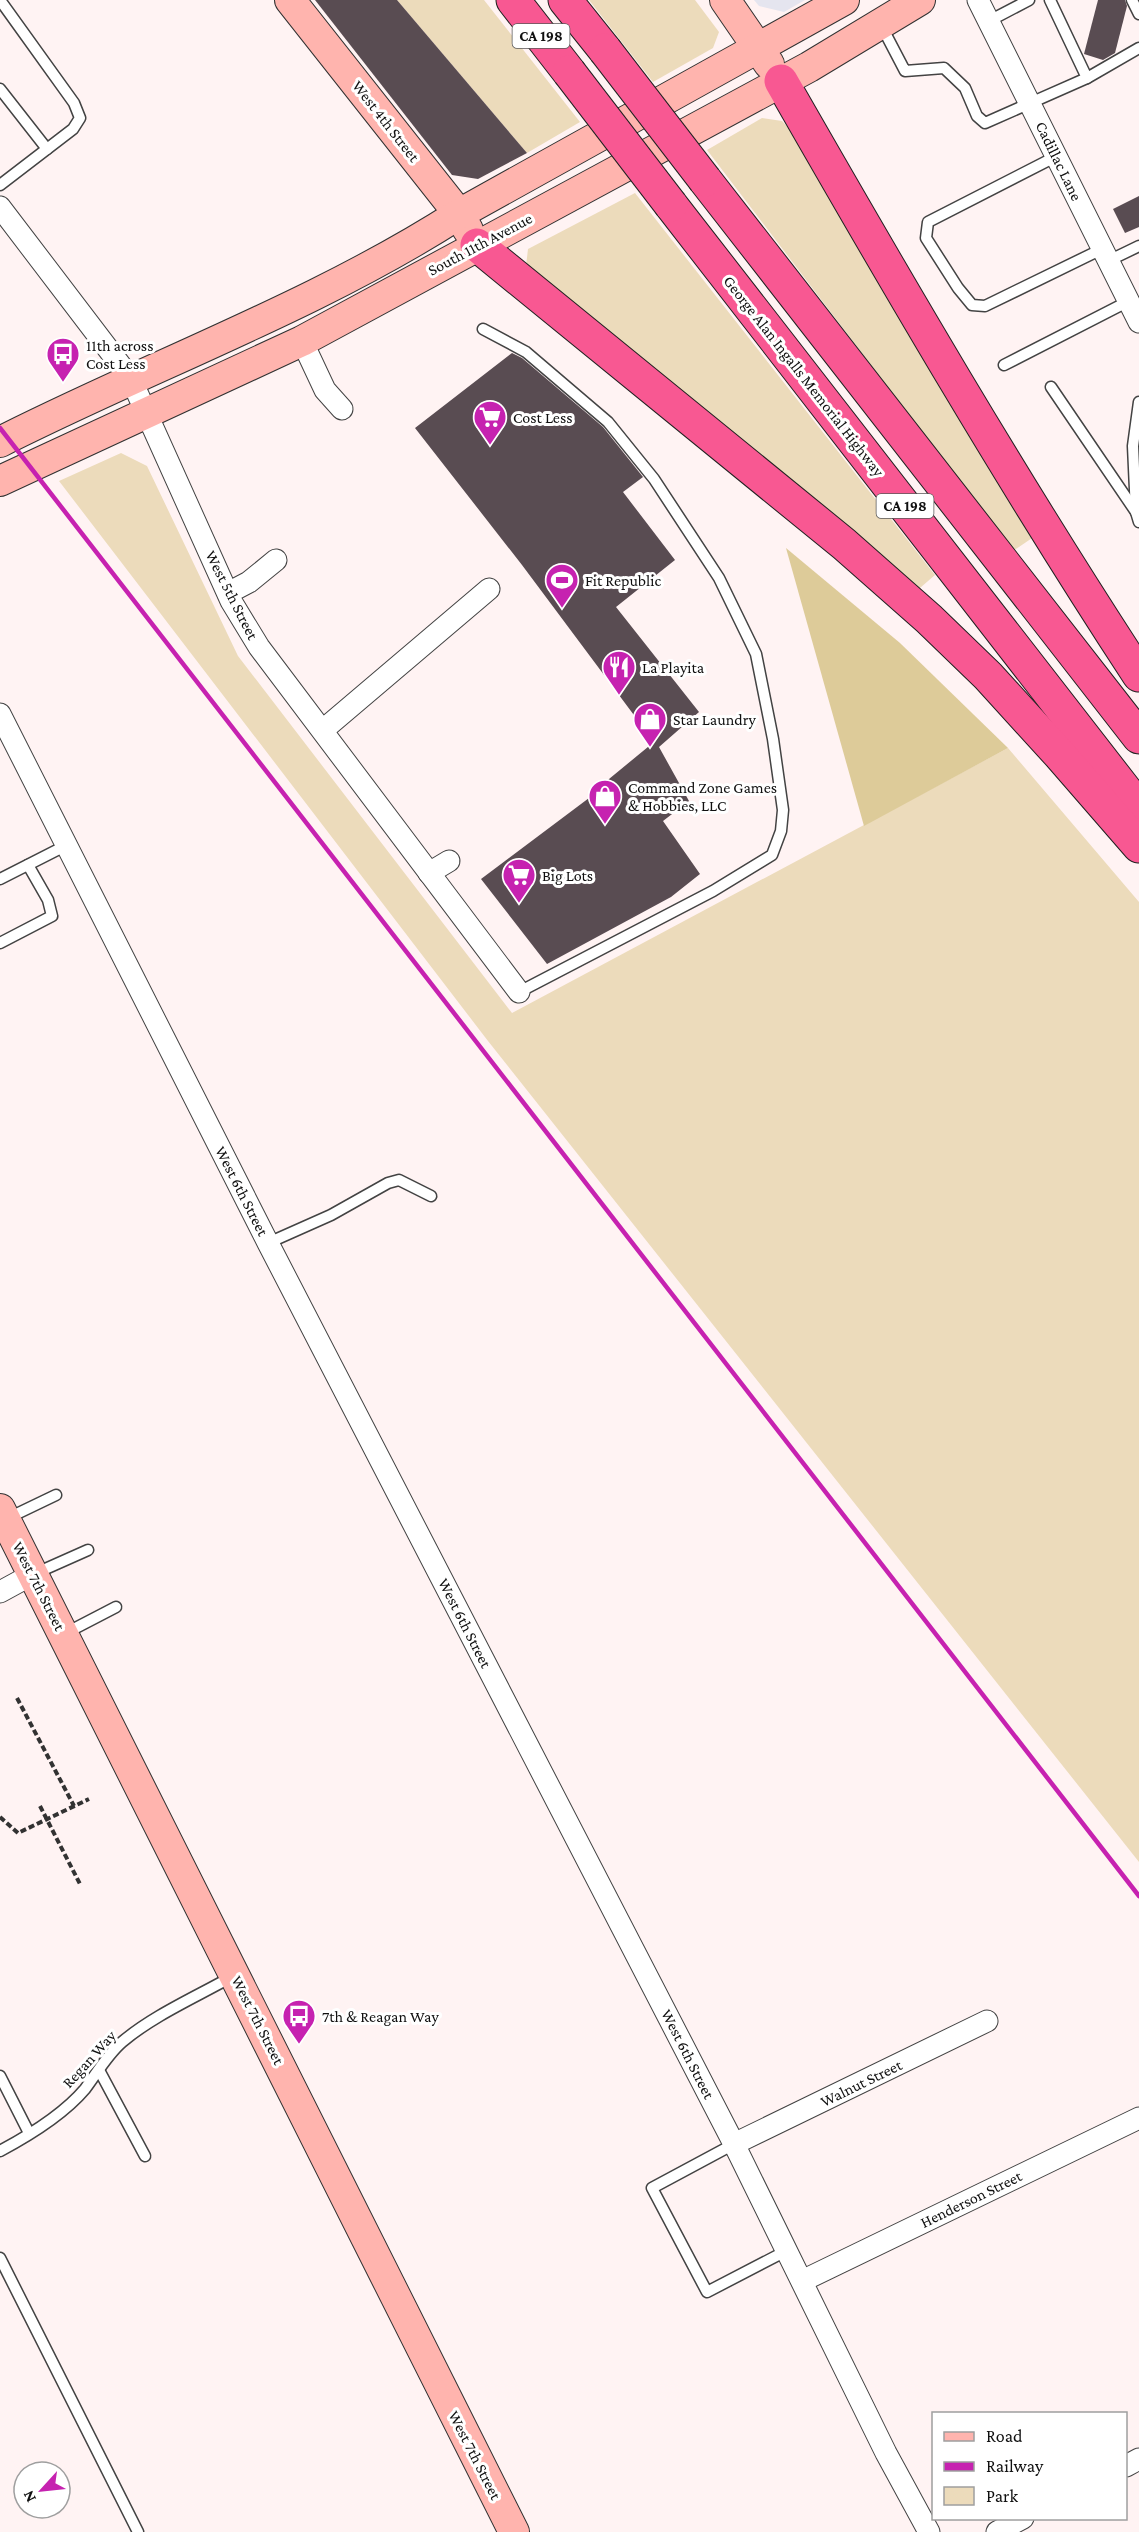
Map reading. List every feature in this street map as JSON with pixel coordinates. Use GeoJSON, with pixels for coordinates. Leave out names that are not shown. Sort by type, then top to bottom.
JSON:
{"type":"FeatureCollection","features":[{"type":"Feature","properties":{"kind":"highway","name":"George Alan Ingalls Memorial Highway"},"geometry":{"type":"LineString","coordinates":[[513,0],[1139,808]]}},
{"type":"Feature","properties":{"kind":"highway","name":"CA 198"},"geometry":{"type":"LineString","coordinates":[[566,0],[1139,737]]}},
{"type":"Feature","properties":{"kind":"highway"},"geometry":{"type":"LineString","coordinates":[[782,81],[830,171],[982,427],[1139,675]]}},
{"type":"Feature","properties":{"kind":"highway"},"geometry":{"type":"LineString","coordinates":[[477,245],[844,544],[929,619],[988,676],[1060,754],[1139,846]]}},
{"type":"Feature","properties":{"kind":"main road","name":"West 4th Street"},"geometry":{"type":"LineString","coordinates":[[290,0],[459,214],[477,245]]}},
{"type":"Feature","properties":{"kind":"main road"},"geometry":{"type":"LineString","coordinates":[[725,0],[782,81]]}},
{"type":"Feature","properties":{"kind":"main road","name":"South 11th Avenue"},"geometry":{"type":"LineString","coordinates":[[4,440],[288,307],[428,234],[459,214],[844,0]]}},
{"type":"Feature","properties":{"kind":"main road","name":"South 11th Avenue"},"geometry":{"type":"LineString","coordinates":[[0,481],[302,341],[782,81],[920,0]]}},
{"type":"Feature","properties":{"kind":"main road","name":"West 7th Street"},"geometry":{"type":"LineString","coordinates":[[3,1514],[514,2532]]}},
{"type":"Feature","properties":{"kind":"street","name":"Cadillac Lane"},"geometry":{"type":"LineString","coordinates":[[978,0],[1139,322]]}},
{"type":"Feature","properties":{"kind":"street","name":"West 5th Street"},"geometry":{"type":"LineString","coordinates":[[0,207],[131,380],[228,593],[259,647],[519,992]]}},
{"type":"Feature","properties":{"kind":"street"},"geometry":{"type":"LineString","coordinates":[[302,341],[325,390],[342,409]]}},
{"type":"Feature","properties":{"kind":"street"},"geometry":{"type":"LineString","coordinates":[[228,593],[249,582],[276,560]]}},
{"type":"Feature","properties":{"kind":"street"},"geometry":{"type":"LineString","coordinates":[[323,730],[489,589]]}},
{"type":"Feature","properties":{"kind":"street","name":"West 6th Street"},"geometry":{"type":"LineString","coordinates":[[0,714],[268,1243],[734,2144],[886,2453],[929,2532]]}},
{"type":"Feature","properties":{"kind":"street"},"geometry":{"type":"LineString","coordinates":[[429,873],[449,861]]}},
{"type":"Feature","properties":{"kind":"street"},"geometry":{"type":"LineString","coordinates":[[0,1592],[33,1574]]}},
{"type":"Feature","properties":{"kind":"street","name":"Walnut Street"},"geometry":{"type":"LineString","coordinates":[[734,2144],[987,2021]]}},
{"type":"Feature","properties":{"kind":"street","name":"Henderson Street"},"geometry":{"type":"LineString","coordinates":[[802,2281],[1139,2118]]}},
{"type":"Feature","properties":{"kind":"street"},"geometry":{"type":"LineString","coordinates":[[997,2532],[1019,2520]]}},
{"type":"Feature","properties":{"kind":"lane"},"geometry":{"type":"LineString","coordinates":[[0,0],[74,103],[80,118],[73,129],[0,185]]}},
{"type":"Feature","properties":{"kind":"lane"},"geometry":{"type":"LineString","coordinates":[[989,21],[1029,0]]}},
{"type":"Feature","properties":{"kind":"lane"},"geometry":{"type":"LineString","coordinates":[[1050,0],[1087,78]]}},
{"type":"Feature","properties":{"kind":"lane"},"geometry":{"type":"LineString","coordinates":[[1132,0],[1139,14]]}},
{"type":"Feature","properties":{"kind":"lane"},"geometry":{"type":"LineString","coordinates":[[880,24],[905,71],[944,68],[965,88],[976,116],[985,123],[1087,78],[1139,48]]}},
{"type":"Feature","properties":{"kind":"lane"},"geometry":{"type":"LineString","coordinates":[[0,89],[47,149]]}},
{"type":"Feature","properties":{"kind":"lane"},"geometry":{"type":"LineString","coordinates":[[1057,156],[928,222],[926,237],[958,288],[972,305],[985,306],[1105,255],[1139,246]]}},
{"type":"Feature","properties":{"kind":"lane"},"geometry":{"type":"LineString","coordinates":[[1004,365],[1129,301]]}},
{"type":"Feature","properties":{"kind":"lane"},"geometry":{"type":"LineString","coordinates":[[483,329],[526,352],[608,423],[654,479],[719,578],[756,654],[773,739],[783,810],[781,831],[772,855],[713,891],[519,992]]}},
{"type":"Feature","properties":{"kind":"lane"},"geometry":{"type":"LineString","coordinates":[[1052,387],[1138,515]]}},
{"type":"Feature","properties":{"kind":"lane"},"geometry":{"type":"LineString","coordinates":[[1138,515],[1132,446],[1139,402]]}},
{"type":"Feature","properties":{"kind":"lane"},"geometry":{"type":"LineString","coordinates":[[0,879],[65,846]]}},
{"type":"Feature","properties":{"kind":"lane"},"geometry":{"type":"LineString","coordinates":[[0,943],[52,916],[48,900],[28,865]]}},
{"type":"Feature","properties":{"kind":"lane"},"geometry":{"type":"LineString","coordinates":[[268,1243],[331,1215],[388,1183],[399,1180],[431,1196]]}},
{"type":"Feature","properties":{"kind":"lane"},"geometry":{"type":"LineString","coordinates":[[3,1514],[56,1495]]}},
{"type":"Feature","properties":{"kind":"lane"},"geometry":{"type":"LineString","coordinates":[[33,1574],[88,1550]]}},
{"type":"Feature","properties":{"kind":"lane"},"geometry":{"type":"LineString","coordinates":[[64,1634],[116,1607]]}},
{"type":"Feature","properties":{"kind":"lane","name":"Regan Way"},"geometry":{"type":"LineString","coordinates":[[0,2151],[65,2107],[84,2090],[122,2043],[139,2030],[236,1975]]}},
{"type":"Feature","properties":{"kind":"lane"},"geometry":{"type":"LineString","coordinates":[[99,2070],[145,2156]]}},
{"type":"Feature","properties":{"kind":"lane"},"geometry":{"type":"LineString","coordinates":[[0,2076],[29,2133]]}},
{"type":"Feature","properties":{"kind":"lane"},"geometry":{"type":"LineString","coordinates":[[734,2144],[652,2188],[706,2292],[786,2251]]}},
{"type":"Feature","properties":{"kind":"lane"},"geometry":{"type":"LineString","coordinates":[[0,2258],[138,2532]]}},
{"type":"Feature","properties":{"kind":"path"},"geometry":{"type":"LineString","coordinates":[[17,1698],[74,1806]]}},
{"type":"Feature","properties":{"kind":"path"},"geometry":{"type":"LineString","coordinates":[[0,1816],[18,1833],[89,1799]]}},
{"type":"Feature","properties":{"kind":"path"},"geometry":{"type":"LineString","coordinates":[[40,1806],[81,1886]]}},
{"type":"Feature","properties":{"kind":"shaded area"},"geometry":{"type":"Polygon","coordinates":[[[754,0],[805,0],[784,12],[759,6],[754,0]]]}},
{"type":"Feature","properties":{"kind":"shaded area"},"geometry":{"type":"Polygon","coordinates":[[[786,548],[900,643],[1008,748],[864,826],[786,548]]]}},
{"type":"Feature","properties":{"kind":"green space"},"geometry":{"type":"Polygon","coordinates":[[[397,0],[484,0],[580,122],[527,153],[397,0]]]}},
{"type":"Feature","properties":{"kind":"green space"},"geometry":{"type":"Polygon","coordinates":[[[589,0],[695,0],[719,32],[713,48],[653,82],[589,0]]]}},
{"type":"Feature","properties":{"kind":"green space"},"geometry":{"type":"Polygon","coordinates":[[[762,118],[782,121],[795,135],[1038,534],[1013,551],[707,150],[762,118]]]}},
{"type":"Feature","properties":{"kind":"green space"},"geometry":{"type":"Polygon","coordinates":[[[635,193],[935,575],[913,594],[526,266],[528,249],[635,193]]]}},
{"type":"Feature","properties":{"kind":"green space"},"geometry":{"type":"Polygon","coordinates":[[[121,453],[147,466],[238,656],[512,1013],[1008,748],[1139,902],[1139,1862],[488,1041],[59,481],[121,453]]]}},
{"type":"Feature","properties":{"kind":"building"},"geometry":{"type":"Polygon","coordinates":[[[315,0],[397,0],[527,153],[478,179],[452,175],[315,0]]]}},
{"type":"Feature","properties":{"kind":"building"},"geometry":{"type":"Polygon","coordinates":[[[1098,0],[1125,0],[1127,6],[1115,53],[1103,60],[1084,54],[1098,0]]]}},
{"type":"Feature","properties":{"kind":"building"},"geometry":{"type":"Polygon","coordinates":[[[1139,196],[1139,227],[1125,233],[1113,209],[1139,196]]]}},
{"type":"Feature","properties":{"kind":"building"},"geometry":{"type":"Polygon","coordinates":[[[512,353],[522,358],[603,427],[643,477],[623,492],[675,560],[616,607],[699,712],[659,747],[689,801],[663,821],[700,874],[671,897],[547,964],[481,879],[605,786],[609,779],[654,742],[522,565],[415,428],[512,353]]]}},
{"type":"Feature","properties":{"kind":"railway"},"geometry":{"type":"LineString","coordinates":[[0,428],[1139,1896]]}},
{"type":"Feature","properties":{"kind":"place","name":"11th across Cost Less"},"geometry":{"type":"Point","coordinates":[63,383]}},
{"type":"Feature","properties":{"kind":"place","name":"Cost Less"},"geometry":{"type":"Point","coordinates":[490,446]}},
{"type":"Feature","properties":{"kind":"place","name":"Fit Republic"},"geometry":{"type":"Point","coordinates":[562,609]}},
{"type":"Feature","properties":{"kind":"place","name":"La Playita"},"geometry":{"type":"Point","coordinates":[619,696]}},
{"type":"Feature","properties":{"kind":"place","name":"Star Laundry"},"geometry":{"type":"Point","coordinates":[650,748]}},
{"type":"Feature","properties":{"kind":"place","name":"Command Zone Games & Hobbies, LLC"},"geometry":{"type":"Point","coordinates":[605,825]}},
{"type":"Feature","properties":{"kind":"place","name":"Big Lots"},"geometry":{"type":"Point","coordinates":[519,904]}},
{"type":"Feature","properties":{"kind":"place","name":"7th & Reagan Way"},"geometry":{"type":"Point","coordinates":[299,2045]}}]}
